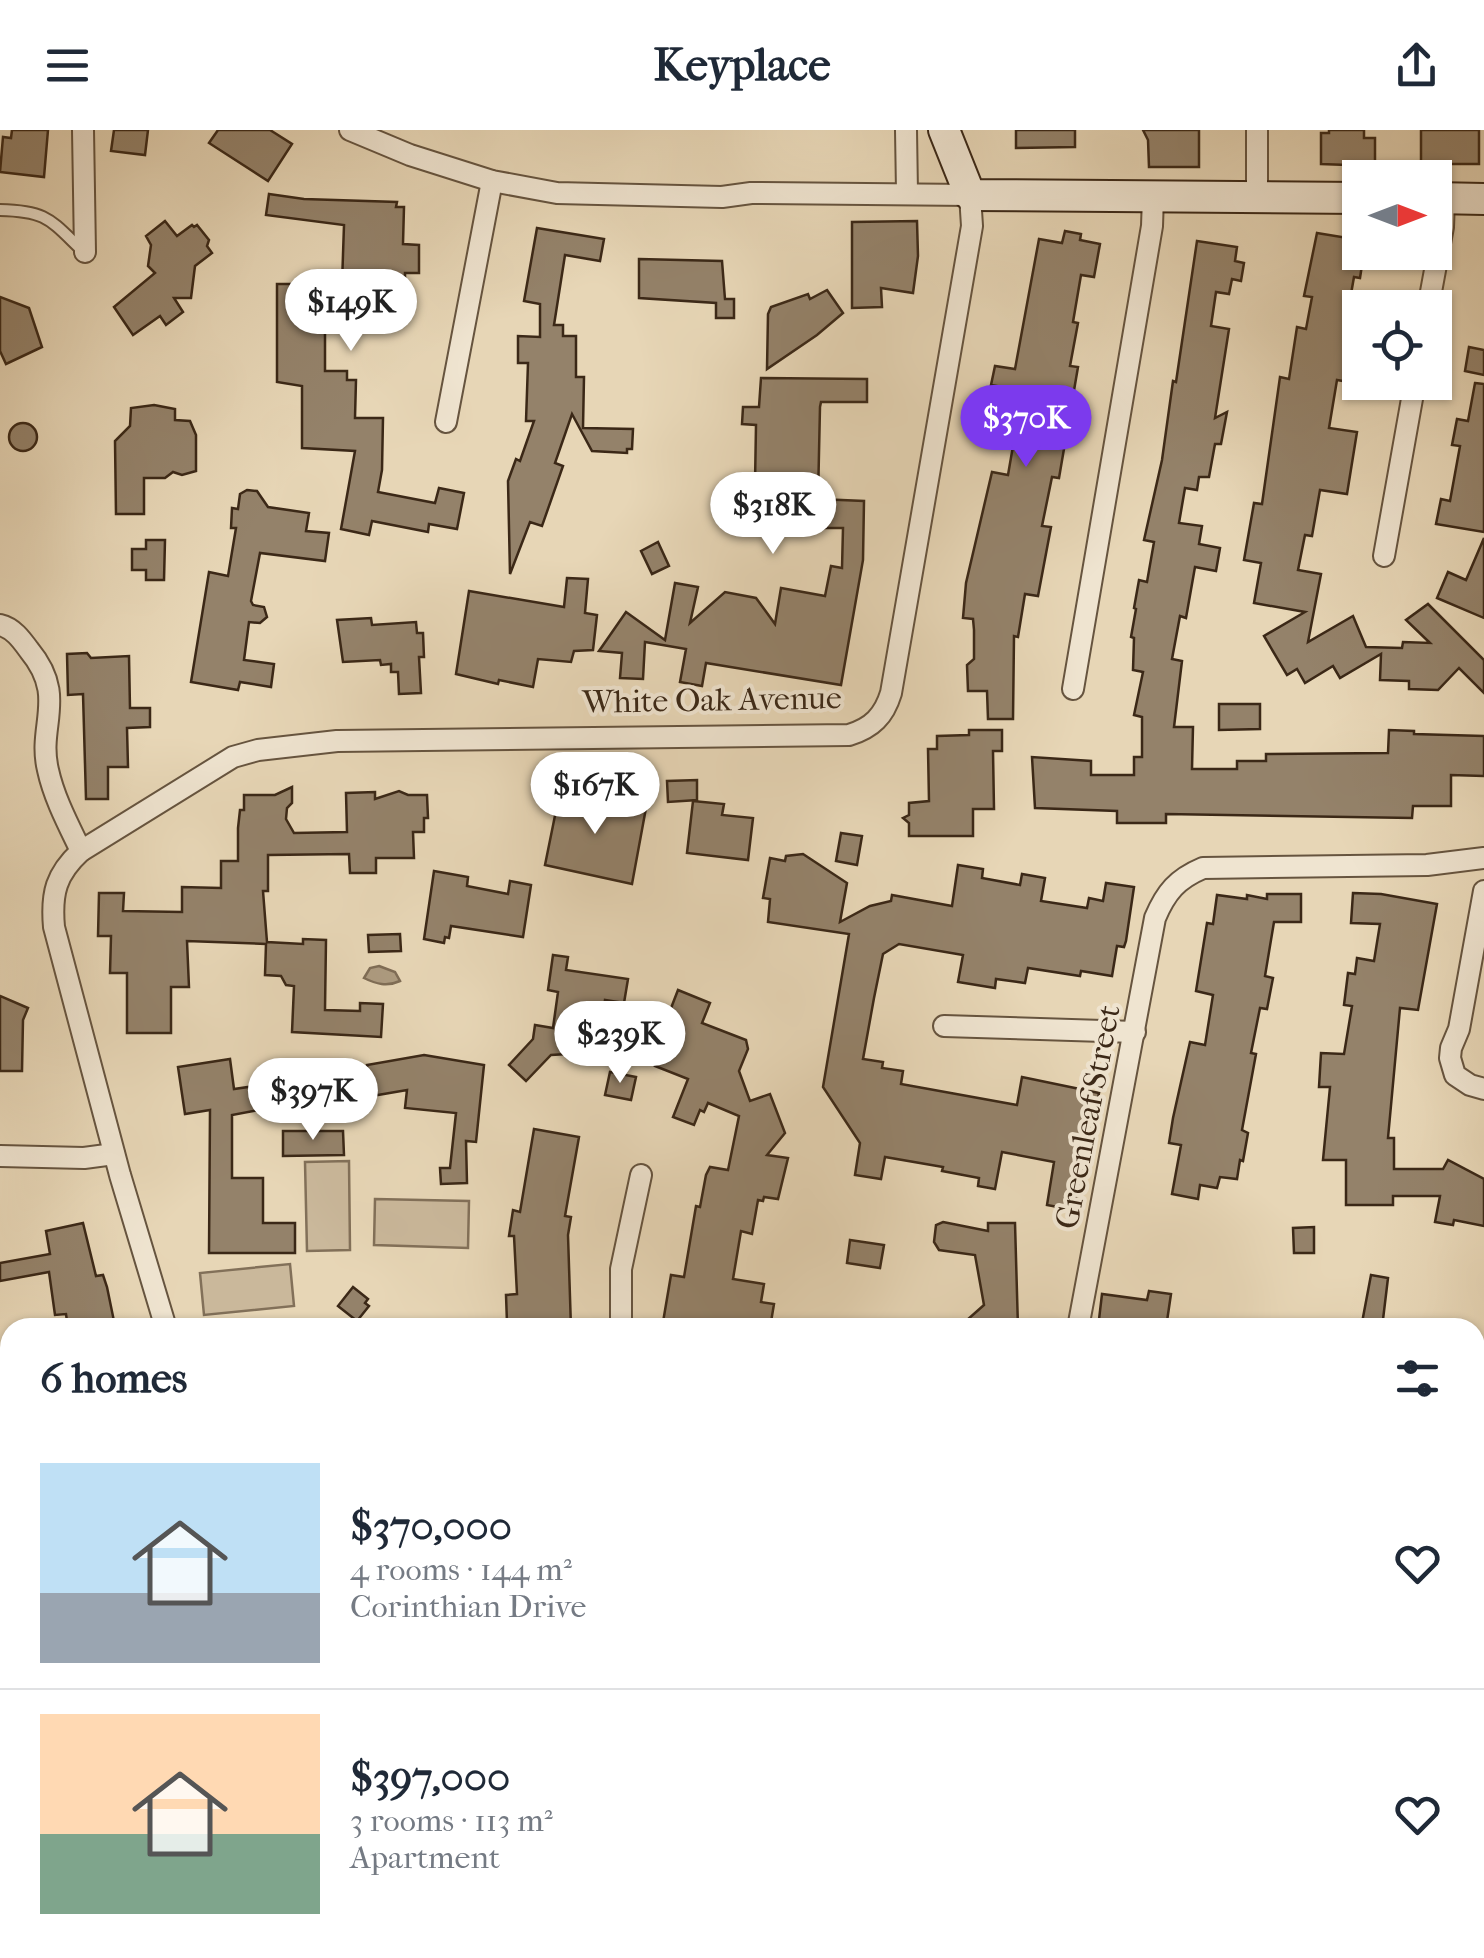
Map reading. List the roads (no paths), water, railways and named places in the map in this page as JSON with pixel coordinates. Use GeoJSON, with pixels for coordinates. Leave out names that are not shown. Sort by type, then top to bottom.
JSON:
{"type":"FeatureCollection","features":[{"type":"Feature","properties":{"kind":"street"},"geometry":{"type":"LineString","coordinates":[[82,130],[85,252]]}},
{"type":"Feature","properties":{"kind":"street"},"geometry":{"type":"LineString","coordinates":[[350,130],[410,156],[492,181],[557,193],[722,198],[751,193],[907,192],[1342,198]]}},
{"type":"Feature","properties":{"kind":"street"},"geometry":{"type":"LineString","coordinates":[[906,130],[907,192]]}},
{"type":"Feature","properties":{"kind":"street"},"geometry":{"type":"LineString","coordinates":[[944,130],[970,195]]}},
{"type":"Feature","properties":{"kind":"street"},"geometry":{"type":"LineString","coordinates":[[1257,130],[1258,198]]}},
{"type":"Feature","properties":{"kind":"street"},"geometry":{"type":"LineString","coordinates":[[446,422],[492,181]]}},
{"type":"Feature","properties":{"kind":"street","name":"White Oak Avenue"},"geometry":{"type":"LineString","coordinates":[[163,1318],[114,1154],[54,927],[52,902],[64,866],[81,851],[233,757],[258,750],[337,741],[849,735],[878,720],[891,693],[972,226],[970,195]]}},
{"type":"Feature","properties":{"kind":"street"},"geometry":{"type":"LineString","coordinates":[[1073,689],[1152,226],[1153,197]]}},
{"type":"Feature","properties":{"kind":"street"},"geometry":{"type":"LineString","coordinates":[[1452,198],[1484,199]]}},
{"type":"Feature","properties":{"kind":"street"},"geometry":{"type":"LineString","coordinates":[[1384,556],[1412,400]]}},
{"type":"Feature","properties":{"kind":"street"},"geometry":{"type":"LineString","coordinates":[[0,625],[21,639],[43,672],[51,707],[47,770],[81,851]]}},
{"type":"Feature","properties":{"kind":"street","name":"Greenleaf Street"},"geometry":{"type":"LineString","coordinates":[[1080,1318],[1155,918],[1164,896],[1180,877],[1203,868],[1427,864],[1484,858]]}},
{"type":"Feature","properties":{"kind":"street"},"geometry":{"type":"LineString","coordinates":[[1484,891],[1459,1029],[1451,1048],[1452,1067],[1461,1080],[1484,1088]]}},
{"type":"Feature","properties":{"kind":"street"},"geometry":{"type":"LineString","coordinates":[[944,1026],[1136,1032]]}},
{"type":"Feature","properties":{"kind":"street"},"geometry":{"type":"LineString","coordinates":[[0,1156],[84,1158],[114,1154]]}},
{"type":"Feature","properties":{"kind":"street"},"geometry":{"type":"LineString","coordinates":[[621,1318],[621,1269],[641,1175]]}},
{"type":"Feature","properties":{"kind":"lane"},"geometry":{"type":"LineString","coordinates":[[0,210],[36,212],[51,219],[85,252]]}}]}
